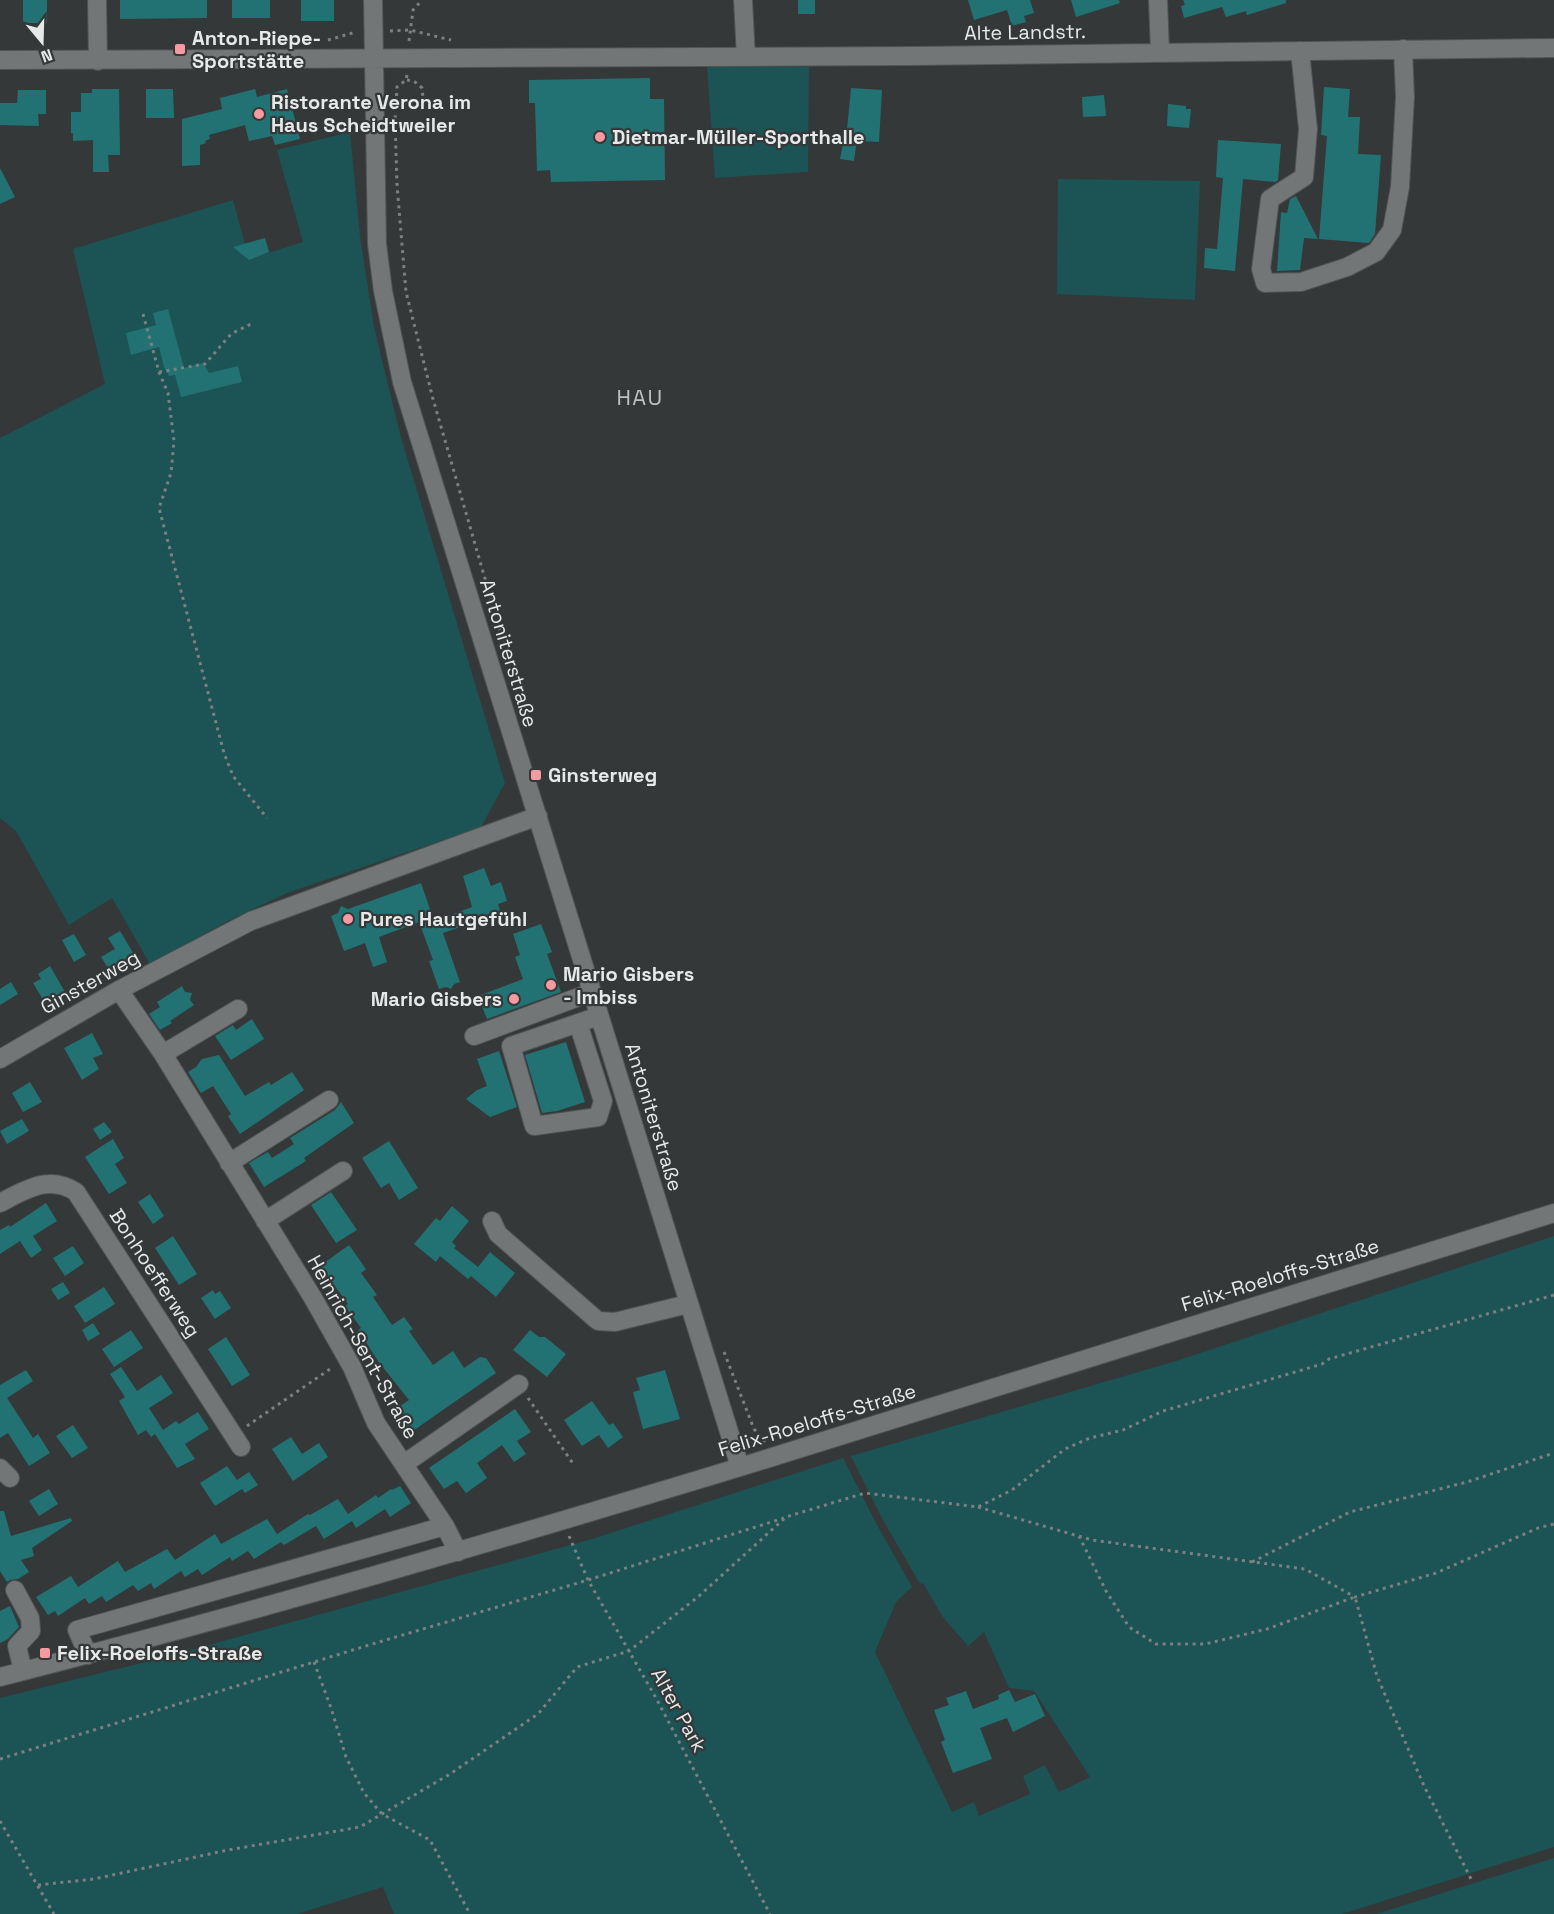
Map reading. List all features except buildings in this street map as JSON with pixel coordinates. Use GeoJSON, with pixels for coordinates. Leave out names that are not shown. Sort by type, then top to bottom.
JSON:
{"type":"FeatureCollection","features":[{"type":"Feature","properties":{"kind":"street"},"geometry":{"type":"LineString","coordinates":[[97,0],[98,61]]}},
{"type":"Feature","properties":{"kind":"street","name":"Antoniterstraße"},"geometry":{"type":"LineString","coordinates":[[373,0],[377,244],[383,291],[402,382],[740,1467]]}},
{"type":"Feature","properties":{"kind":"street"},"geometry":{"type":"LineString","coordinates":[[743,0],[746,57]]}},
{"type":"Feature","properties":{"kind":"street"},"geometry":{"type":"LineString","coordinates":[[1158,0],[1160,52]]}},
{"type":"Feature","properties":{"kind":"street","name":"Alte Landstr."},"geometry":{"type":"LineString","coordinates":[[374,58],[746,57],[1554,48]]}},
{"type":"Feature","properties":{"kind":"street"},"geometry":{"type":"LineString","coordinates":[[1300,51],[1308,129],[1304,177],[1270,199],[1261,269],[1265,283],[1301,282],[1347,267],[1376,252],[1392,230],[1400,187],[1405,97],[1403,49]]}},
{"type":"Feature","properties":{"kind":"street"},"geometry":{"type":"LineString","coordinates":[[0,60],[374,58]]}},
{"type":"Feature","properties":{"kind":"street","name":"Ginsterweg"},"geometry":{"type":"LineString","coordinates":[[0,1059],[119,990],[251,921],[538,816]]}},
{"type":"Feature","properties":{"kind":"street","name":"Heinrich-Sent-Straße"},"geometry":{"type":"LineString","coordinates":[[119,990],[163,1054],[313,1298],[352,1366],[376,1423],[445,1526],[459,1552]]}},
{"type":"Feature","properties":{"kind":"street"},"geometry":{"type":"LineString","coordinates":[[474,1036],[592,992]]}},
{"type":"Feature","properties":{"kind":"street"},"geometry":{"type":"LineString","coordinates":[[163,1054],[238,1009]]}},
{"type":"Feature","properties":{"kind":"street"},"geometry":{"type":"LineString","coordinates":[[578,1023],[603,1101],[598,1117],[534,1126],[511,1046],[578,1023],[599,1016]]}},
{"type":"Feature","properties":{"kind":"street"},"geometry":{"type":"LineString","coordinates":[[229,1163],[329,1100]]}},
{"type":"Feature","properties":{"kind":"street"},"geometry":{"type":"LineString","coordinates":[[265,1221],[343,1171]]}},
{"type":"Feature","properties":{"kind":"street","name":"Bonhoefferweg"},"geometry":{"type":"LineString","coordinates":[[0,1203],[29,1188],[45,1183],[65,1185],[75,1192],[237,1441]]}},
{"type":"Feature","properties":{"kind":"street","name":"Felix-Roeloffs-Straße"},"geometry":{"type":"LineString","coordinates":[[0,1677],[459,1552],[740,1467],[1554,1213]]}},
{"type":"Feature","properties":{"kind":"street"},"geometry":{"type":"LineString","coordinates":[[492,1221],[498,1234],[598,1320],[615,1322],[688,1304]]}},
{"type":"Feature","properties":{"kind":"street","name":"Heinrich-Sent-Straße"},"geometry":{"type":"LineString","coordinates":[[404,1464],[519,1384]]}},
{"type":"Feature","properties":{"kind":"street"},"geometry":{"type":"LineString","coordinates":[[88,1654],[77,1630],[445,1526]]}},
{"type":"Feature","properties":{"kind":"street"},"geometry":{"type":"LineString","coordinates":[[15,1590],[30,1618],[32,1631],[17,1646],[23,1671]]}},
{"type":"Feature","properties":{"kind":"path"},"geometry":{"type":"LineString","coordinates":[[389,31],[410,30],[413,10],[422,0]]}},
{"type":"Feature","properties":{"kind":"path"},"geometry":{"type":"LineString","coordinates":[[431,102],[423,98],[422,88],[414,81],[406,80],[397,87],[395,120],[397,185],[406,292],[433,399],[509,662]]}},
{"type":"Feature","properties":{"kind":"path"},"geometry":{"type":"LineString","coordinates":[[143,314],[159,372],[168,393],[174,441],[171,473],[159,508],[224,753],[233,776],[267,818]]}},
{"type":"Feature","properties":{"kind":"path"},"geometry":{"type":"LineString","coordinates":[[159,372],[205,364],[231,334],[253,323]]}},
{"type":"Feature","properties":{"kind":"path"},"geometry":{"type":"LineString","coordinates":[[978,1507],[1012,1490],[1065,1449],[1090,1438],[1123,1430],[1163,1411],[1322,1364],[1329,1359],[1554,1295]]}},
{"type":"Feature","properties":{"kind":"path"},"geometry":{"type":"LineString","coordinates":[[723,1349],[754,1429],[765,1442]]}},
{"type":"Feature","properties":{"kind":"path"},"geometry":{"type":"LineString","coordinates":[[237,1441],[333,1366],[352,1366]]}},
{"type":"Feature","properties":{"kind":"path"},"geometry":{"type":"LineString","coordinates":[[519,1384],[574,1465]]}},
{"type":"Feature","properties":{"kind":"path"},"geometry":{"type":"LineString","coordinates":[[1252,1562],[1350,1512],[1467,1482],[1554,1453]]}},
{"type":"Feature","properties":{"kind":"path"},"geometry":{"type":"LineString","coordinates":[[0,1759],[865,1493],[978,1507],[1092,1540],[1305,1569],[1355,1597],[1377,1676],[1424,1786],[1471,1879]]}},
{"type":"Feature","properties":{"kind":"path"},"geometry":{"type":"LineString","coordinates":[[38,1885],[94,1879],[228,1850],[360,1827],[450,1774],[537,1714],[577,1667],[629,1651],[699,1596],[786,1517]]}},
{"type":"Feature","properties":{"kind":"path","name":"Alter Park"},"geometry":{"type":"LineString","coordinates":[[562,1521],[588,1580],[656,1698],[770,1914]]}},
{"type":"Feature","properties":{"kind":"path"},"geometry":{"type":"LineString","coordinates":[[1079,1536],[1106,1591],[1129,1627],[1156,1644],[1205,1644],[1267,1629],[1355,1597],[1436,1573],[1538,1528],[1554,1524]]}},
{"type":"Feature","properties":{"kind":"path"},"geometry":{"type":"LineString","coordinates":[[314,1662],[332,1708],[346,1757],[364,1793],[382,1814],[430,1840],[470,1914]]}},
{"type":"Feature","properties":{"kind":"path"},"geometry":{"type":"LineString","coordinates":[[0,1821],[54,1914]]}},
{"type":"Feature","properties":{"kind":"shaded area"},"geometry":{"type":"Polygon","coordinates":[[[707,66],[809,67],[808,172],[715,178],[707,66]]]}},
{"type":"Feature","properties":{"kind":"shaded area"},"geometry":{"type":"Polygon","coordinates":[[[350,132],[360,236],[374,327],[400,434],[505,783],[481,827],[287,893],[226,922],[150,964],[112,898],[69,925],[16,831],[0,818],[0,438],[105,384],[73,249],[233,200],[249,259],[303,242],[277,150],[350,132]]]}},
{"type":"Feature","properties":{"kind":"shaded area"},"geometry":{"type":"Polygon","coordinates":[[[1058,179],[1200,181],[1195,300],[1057,294],[1058,179]]]}},
{"type":"Feature","properties":{"kind":"shaded area"},"geometry":{"type":"Polygon","coordinates":[[[1554,1236],[1554,1847],[1342,1914],[394,1914],[383,1887],[297,1914],[0,1914],[0,1698],[158,1659],[592,1539],[843,1458],[912,1587],[896,1602],[875,1652],[952,1812],[974,1802],[979,1816],[1030,1794],[1023,1776],[1045,1765],[1059,1792],[1090,1777],[1034,1691],[1009,1688],[984,1632],[968,1646],[942,1616],[923,1583],[920,1584],[883,1520],[851,1456],[1176,1361],[1554,1236]]]}},
{"type":"Feature","properties":{"kind":"shaded area"},"geometry":{"type":"Polygon","coordinates":[[[1554,1858],[1554,1914],[1376,1914],[1554,1858]]]}},
{"type":"Feature","properties":{"kind":"place","name":"Anton-Riepe- Sportstätte"},"geometry":{"type":"Point","coordinates":[180,49]}},
{"type":"Feature","properties":{"kind":"place","name":"Ristorante Verona im Haus Scheidtweiler"},"geometry":{"type":"Point","coordinates":[259,114]}},
{"type":"Feature","properties":{"kind":"place","name":"Dietmar-Müller-Sporthalle"},"geometry":{"type":"Point","coordinates":[600,137]}},
{"type":"Feature","properties":{"kind":"place","name":"Ginsterweg"},"geometry":{"type":"Point","coordinates":[536,775]}},
{"type":"Feature","properties":{"kind":"place","name":"Pures Hautgefühl"},"geometry":{"type":"Point","coordinates":[348,919]}},
{"type":"Feature","properties":{"kind":"place","name":"Mario Gisbers - Imbiss"},"geometry":{"type":"Point","coordinates":[551,985]}},
{"type":"Feature","properties":{"kind":"place","name":"Mario Gisbers"},"geometry":{"type":"Point","coordinates":[514,999]}},
{"type":"Feature","properties":{"kind":"place","name":"Felix-Roeloffs-Straße"},"geometry":{"type":"Point","coordinates":[45,1653]}},
{"type":"Feature","properties":{"kind":"district","name":"HAU"},"geometry":{"type":"Point","coordinates":[640,397]}}]}
